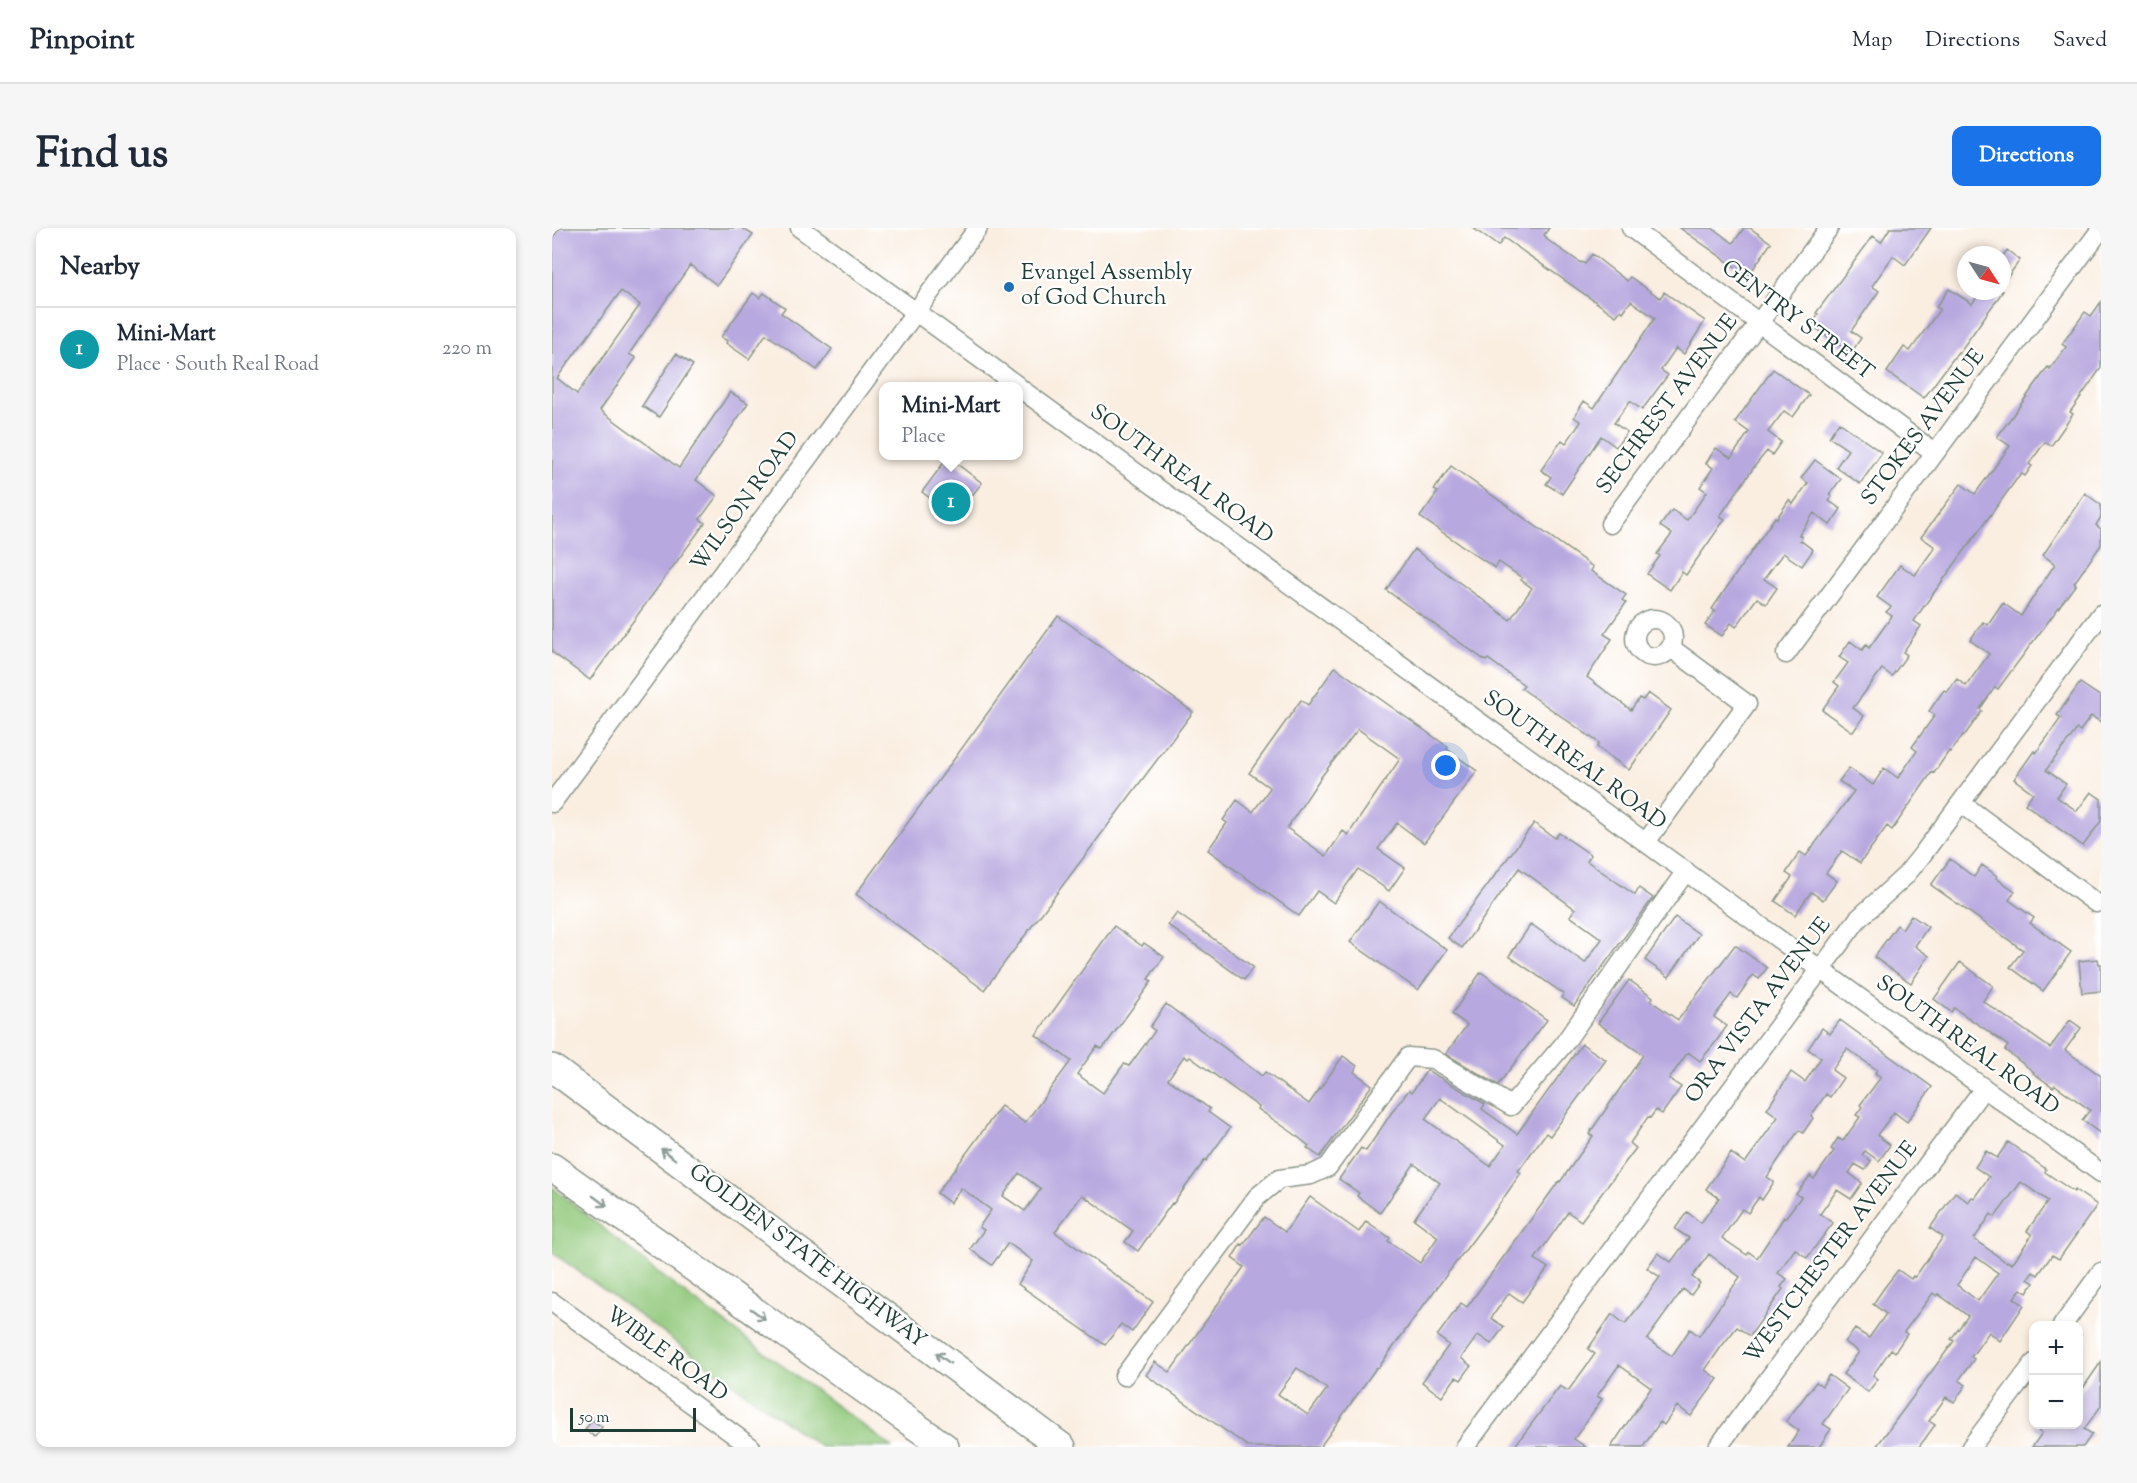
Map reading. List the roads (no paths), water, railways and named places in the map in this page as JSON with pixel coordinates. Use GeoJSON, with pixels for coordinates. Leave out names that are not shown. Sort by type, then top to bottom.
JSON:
{"type":"FeatureCollection","features":[{"type":"Feature","properties":{"kind":"highway","name":"GOLDEN STATE HIGHWAY"},"geometry":{"type":"LineString","coordinates":[[552,1068],[1062,1447]]}},
{"type":"Feature","properties":{"kind":"highway"},"geometry":{"type":"LineString","coordinates":[[552,1167],[945,1447]]}},
{"type":"Feature","properties":{"kind":"highway"},"geometry":{"type":"LineString","coordinates":[[990,1393],[1084,1447]]}},
{"type":"Feature","properties":{"kind":"street","name":"SOUTH REAL ROAD"},"geometry":{"type":"LineString","coordinates":[[800,228],[1011,382]]}},
{"type":"Feature","properties":{"kind":"street","name":"WILSON ROAD"},"geometry":{"type":"LineString","coordinates":[[555,793],[978,228]]}},
{"type":"Feature","properties":{"kind":"street","name":"GENTRY STREET"},"geometry":{"type":"LineString","coordinates":[[1631,228],[1935,453]]}},
{"type":"Feature","properties":{"kind":"street","name":"SECHREST AVENUE"},"geometry":{"type":"LineString","coordinates":[[1610,524],[1829,228]]}},
{"type":"Feature","properties":{"kind":"street","name":"STOKES AVENUE"},"geometry":{"type":"LineString","coordinates":[[1786,654],[2101,229]]}},
{"type":"Feature","properties":{"kind":"street","name":"SOUTH REAL ROAD"},"geometry":{"type":"LineString","coordinates":[[1023,391],[2101,1173]]}},
{"type":"Feature","properties":{"kind":"street","name":"ORA VISTA AVENUE"},"geometry":{"type":"LineString","coordinates":[[1465,1447],[1858,919],[1905,876],[1922,855],[2095,633],[2101,614]]}},
{"type":"Feature","properties":{"kind":"street"},"geometry":{"type":"LineString","coordinates":[[1646,842],[1747,704],[1671,648]]}},
{"type":"Feature","properties":{"kind":"street"},"geometry":{"type":"LineString","coordinates":[[1961,803],[2096,903]]}},
{"type":"Feature","properties":{"kind":"street"},"geometry":{"type":"LineString","coordinates":[[1124,1376],[1257,1197],[1279,1179],[1311,1175],[1328,1167],[1408,1057],[1433,1059],[1511,1106],[1563,1045],[1686,871]]}},
{"type":"Feature","properties":{"kind":"street","name":"WESTCHESTER AVENUE"},"geometry":{"type":"LineString","coordinates":[[1718,1447],[1984,1088]]}},
{"type":"Feature","properties":{"kind":"street"},"geometry":{"type":"LineString","coordinates":[[2065,1321],[2101,1272]]}},
{"type":"Feature","properties":{"kind":"street","name":"WIBLE ROAD"},"geometry":{"type":"LineString","coordinates":[[552,1302],[751,1447]]}},
{"type":"Feature","properties":{"kind":"street"},"geometry":{"type":"LineString","coordinates":[[1971,1447],[2029,1370]]}},
{"type":"Feature","properties":{"kind":"place","name":"Evangel Assembly of God Church"},"geometry":{"type":"Point","coordinates":[1009,287]}},
{"type":"Feature","properties":{"kind":"place","name":"Mini-Mart"},"geometry":{"type":"Point","coordinates":[951,502]}}]}
